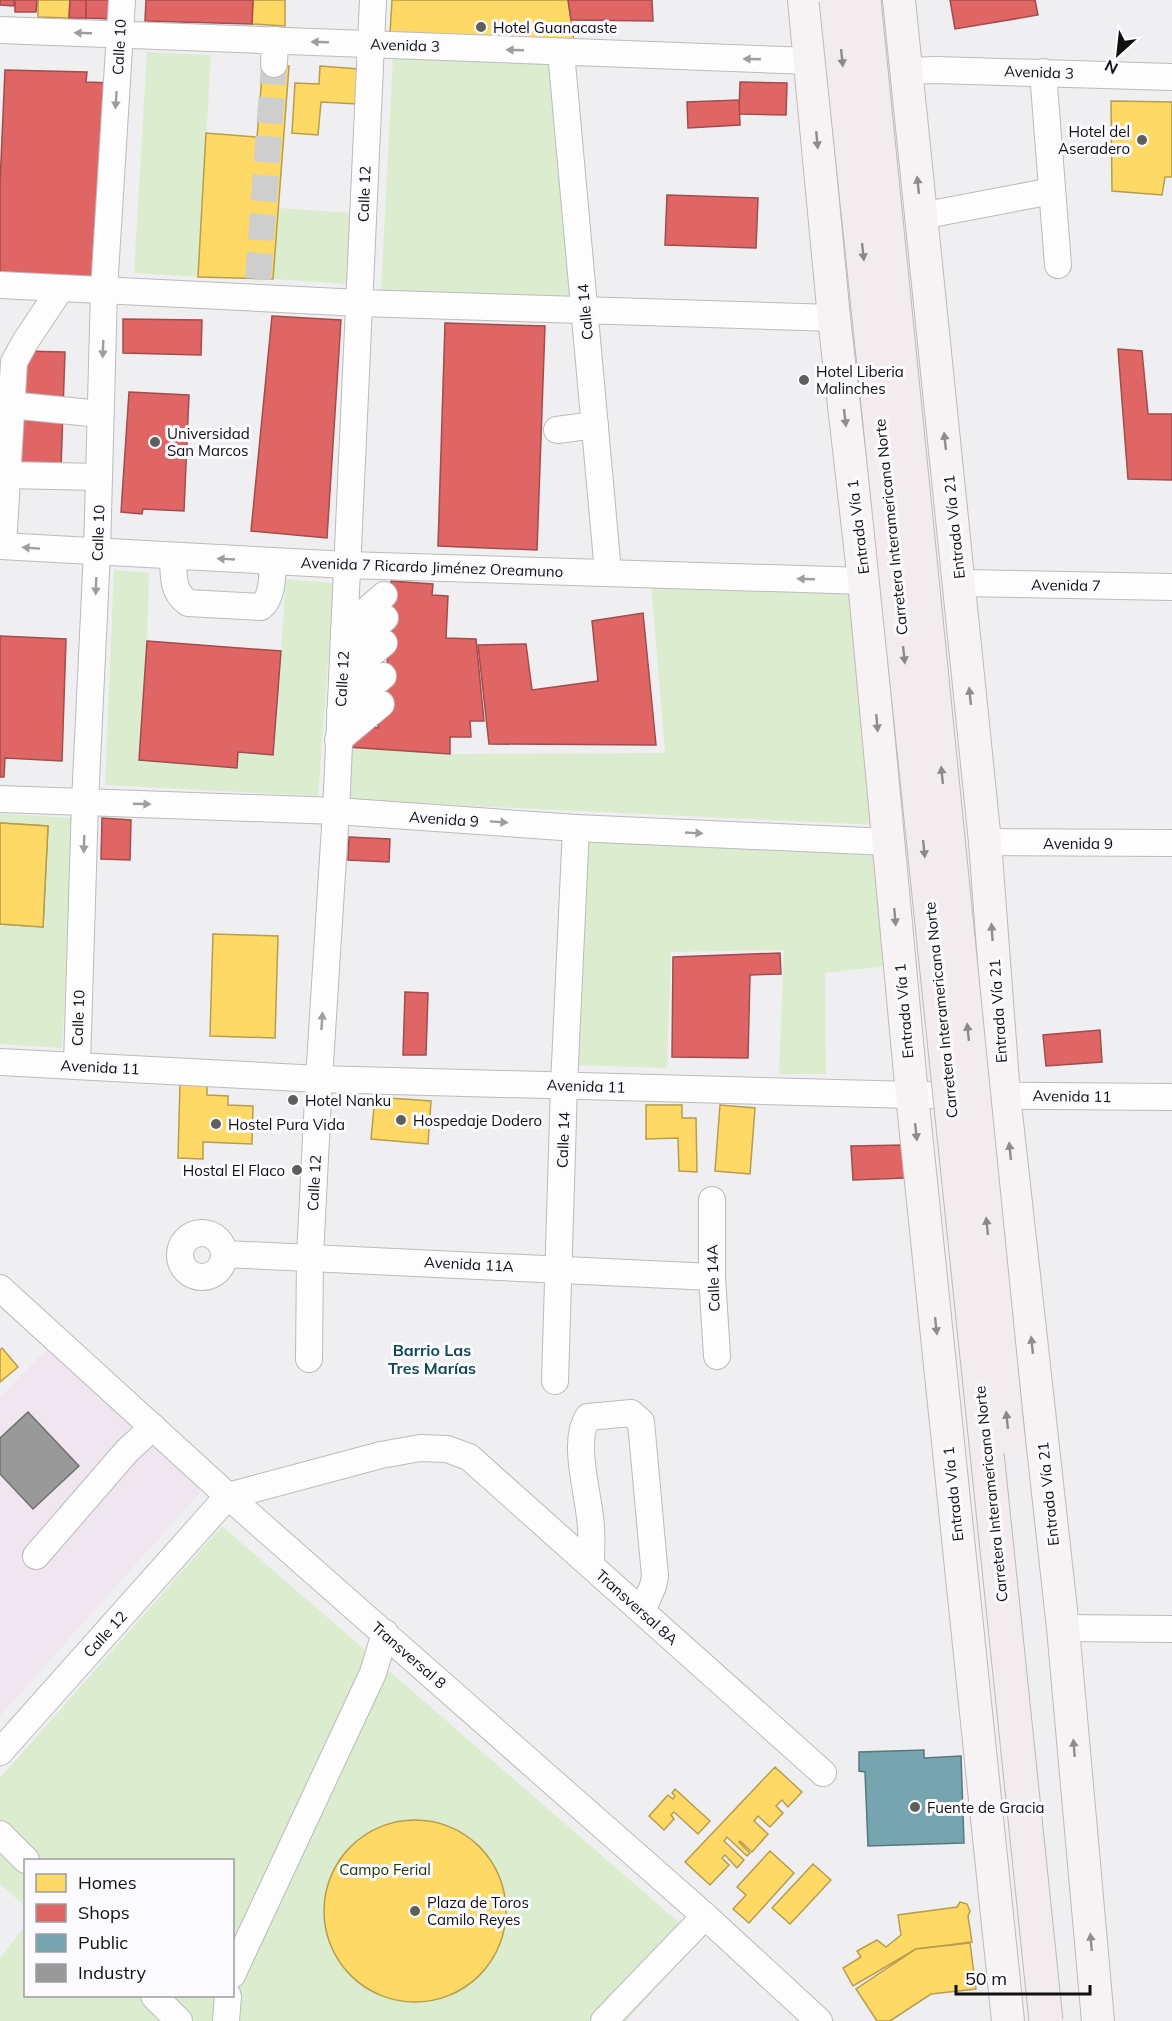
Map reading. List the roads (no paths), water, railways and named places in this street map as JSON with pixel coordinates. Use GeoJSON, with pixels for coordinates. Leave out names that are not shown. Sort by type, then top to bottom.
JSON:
{"type":"FeatureCollection","features":[{"type":"Feature","properties":{"kind":"highway","name":"Carretera Interamericana Norte"},"geometry":{"type":"LineString","coordinates":[[836,0],[1046,2021]]}},
{"type":"Feature","properties":{"kind":"highway","name":"Carretera Interamericana Norte"},"geometry":{"type":"LineString","coordinates":[[864,0],[1067,2021]]}},
{"type":"Feature","properties":{"kind":"main road","name":"Entrada Vía 1"},"geometry":{"type":"LineString","coordinates":[[804,0],[834,318],[864,581],[912,1095],[1008,2021]]}},
{"type":"Feature","properties":{"kind":"main road","name":"Entrada Vía 21"},"geometry":{"type":"LineString","coordinates":[[899,0],[985,842],[1004,1095],[1063,1628],[1098,2021]]}},
{"type":"Feature","properties":{"kind":"street","name":"Calle 10"},"geometry":{"type":"LineString","coordinates":[[77,1065],[97,552],[104,290],[122,0]]}},
{"type":"Feature","properties":{"kind":"street","name":"Calle 12"},"geometry":{"type":"LineString","coordinates":[[309,1359],[310,1257],[318,1079],[336,811],[373,0]]}},
{"type":"Feature","properties":{"kind":"street","name":"Avenida 3"},"geometry":{"type":"LineString","coordinates":[[0,30],[120,34],[274,52],[370,44],[810,61]]}},
{"type":"Feature","properties":{"kind":"street","name":"Calle 14"},"geometry":{"type":"LineString","coordinates":[[561,52],[608,572]]}},
{"type":"Feature","properties":{"kind":"street","name":"Avenida 3"},"geometry":{"type":"LineString","coordinates":[[906,71],[1043,72],[1172,77]]}},
{"type":"Feature","properties":{"kind":"street"},"geometry":{"type":"LineString","coordinates":[[1043,72],[1058,265]]}},
{"type":"Feature","properties":{"kind":"street"},"geometry":{"type":"LineString","coordinates":[[921,216],[1052,191]]}},
{"type":"Feature","properties":{"kind":"street"},"geometry":{"type":"LineString","coordinates":[[0,285],[104,290],[256,288],[360,303],[834,318]]}},
{"type":"Feature","properties":{"kind":"street"},"geometry":{"type":"LineString","coordinates":[[1,546],[14,362],[18,352],[61,288]]}},
{"type":"Feature","properties":{"kind":"street"},"geometry":{"type":"LineString","coordinates":[[10,405],[101,414]]}},
{"type":"Feature","properties":{"kind":"street"},"geometry":{"type":"LineString","coordinates":[[557,430],[595,425]]}},
{"type":"Feature","properties":{"kind":"street"},"geometry":{"type":"LineString","coordinates":[[7,475],[99,477]]}},
{"type":"Feature","properties":{"kind":"street","name":"Avenida 7 Ricardo Jiménez Oreamuno"},"geometry":{"type":"LineString","coordinates":[[1,546],[347,565],[864,581]]}},
{"type":"Feature","properties":{"kind":"street"},"geometry":{"type":"LineString","coordinates":[[173,556],[175,589],[188,603],[261,607],[269,597],[273,561]]}},
{"type":"Feature","properties":{"kind":"street","name":"Avenida 7"},"geometry":{"type":"LineString","coordinates":[[959,583],[1172,587]]}},
{"type":"Feature","properties":{"kind":"street"},"geometry":{"type":"LineString","coordinates":[[342,688],[383,652]]}},
{"type":"Feature","properties":{"kind":"street"},"geometry":{"type":"LineString","coordinates":[[342,688],[383,652]]}},
{"type":"Feature","properties":{"kind":"street"},"geometry":{"type":"LineString","coordinates":[[342,688],[383,652]]}},
{"type":"Feature","properties":{"kind":"street","name":"Avenida 9"},"geometry":{"type":"LineString","coordinates":[[0,799],[336,811],[576,828],[888,842]]}},
{"type":"Feature","properties":{"kind":"street","name":"Calle 14"},"geometry":{"type":"LineString","coordinates":[[555,1381],[564,1086],[576,828]]}},
{"type":"Feature","properties":{"kind":"street","name":"Avenida 9"},"geometry":{"type":"LineString","coordinates":[[985,842],[1172,843]]}},
{"type":"Feature","properties":{"kind":"street","name":"Avenida 11"},"geometry":{"type":"LineString","coordinates":[[0,1062],[318,1079],[912,1095],[1172,1097]]}},
{"type":"Feature","properties":{"kind":"street","name":"Calle 14A"},"geometry":{"type":"LineString","coordinates":[[712,1200],[712,1277],[717,1356]]}},
{"type":"Feature","properties":{"kind":"street","name":"Avenida 11A"},"geometry":{"type":"LineString","coordinates":[[225,1254],[712,1277]]}},
{"type":"Feature","properties":{"kind":"street","name":"Transversal 8"},"geometry":{"type":"LineString","coordinates":[[0,1288],[228,1496],[705,1916],[819,2021]]}},
{"type":"Feature","properties":{"kind":"street"},"geometry":{"type":"LineString","coordinates":[[591,1565],[591,1528],[581,1449],[582,1425],[588,1417],[631,1413],[641,1422],[654,1567],[653,1586],[642,1611]]}},
{"type":"Feature","properties":{"kind":"street"},"geometry":{"type":"LineString","coordinates":[[36,1556],[127,1451],[153,1427]]}},
{"type":"Feature","properties":{"kind":"street","name":"Transversal 8A"},"geometry":{"type":"LineString","coordinates":[[228,1496],[381,1455],[420,1448],[447,1449],[469,1457],[823,1773]]}},
{"type":"Feature","properties":{"kind":"street","name":"Calle 12"},"geometry":{"type":"LineString","coordinates":[[0,1752],[228,1496]]}},
{"type":"Feature","properties":{"kind":"street"},"geometry":{"type":"LineString","coordinates":[[1063,1628],[1172,1629]]}},
{"type":"Feature","properties":{"kind":"street"},"geometry":{"type":"LineString","coordinates":[[234,1971],[372,1674],[385,1633]]}},
{"type":"Feature","properties":{"kind":"street"},"geometry":{"type":"LineString","coordinates":[[0,1834],[25,1859]]}},
{"type":"Feature","properties":{"kind":"street"},"geometry":{"type":"LineString","coordinates":[[604,2021],[705,1916]]}},
{"type":"Feature","properties":{"kind":"street"},"geometry":{"type":"LineString","coordinates":[[156,1997],[179,2021]]}},
{"type":"Feature","properties":{"kind":"street"},"geometry":{"type":"LineString","coordinates":[[226,2021],[228,1997]]}},
{"type":"Feature","properties":{"kind":"tunnel"},"geometry":{"type":"LineString","coordinates":[[258,279],[274,64]]}},
{"type":"Feature","properties":{"kind":"place","name":"Hotel Guanacaste"},"geometry":{"type":"Point","coordinates":[481,27]}},
{"type":"Feature","properties":{"kind":"place","name":"Hotel del Aseradero"},"geometry":{"type":"Point","coordinates":[1142,140]}},
{"type":"Feature","properties":{"kind":"place","name":"Hotel Liberia Malinches"},"geometry":{"type":"Point","coordinates":[804,380]}},
{"type":"Feature","properties":{"kind":"place","name":"Universidad San Marcos"},"geometry":{"type":"Point","coordinates":[155,442]}},
{"type":"Feature","properties":{"kind":"place","name":"Hotel Nanku"},"geometry":{"type":"Point","coordinates":[293,1100]}},
{"type":"Feature","properties":{"kind":"place","name":"Hospedaje Dodero"},"geometry":{"type":"Point","coordinates":[401,1120]}},
{"type":"Feature","properties":{"kind":"place","name":"Hostel Pura Vida"},"geometry":{"type":"Point","coordinates":[216,1124]}},
{"type":"Feature","properties":{"kind":"place","name":"Hostal El Flaco"},"geometry":{"type":"Point","coordinates":[297,1170]}},
{"type":"Feature","properties":{"kind":"place","name":"Fuente de Gracia"},"geometry":{"type":"Point","coordinates":[915,1807]}},
{"type":"Feature","properties":{"kind":"place","name":"Plaza de Toros Camilo Reyes"},"geometry":{"type":"Point","coordinates":[415,1911]}},
{"type":"Feature","properties":{"kind":"district","name":"Barrio Las Tres Marías"},"geometry":{"type":"Point","coordinates":[432,1359]}},
{"type":"Feature","properties":{"kind":"park label","name":"Campo Ferial"},"geometry":{"type":"Point","coordinates":[385,1869]}}]}
